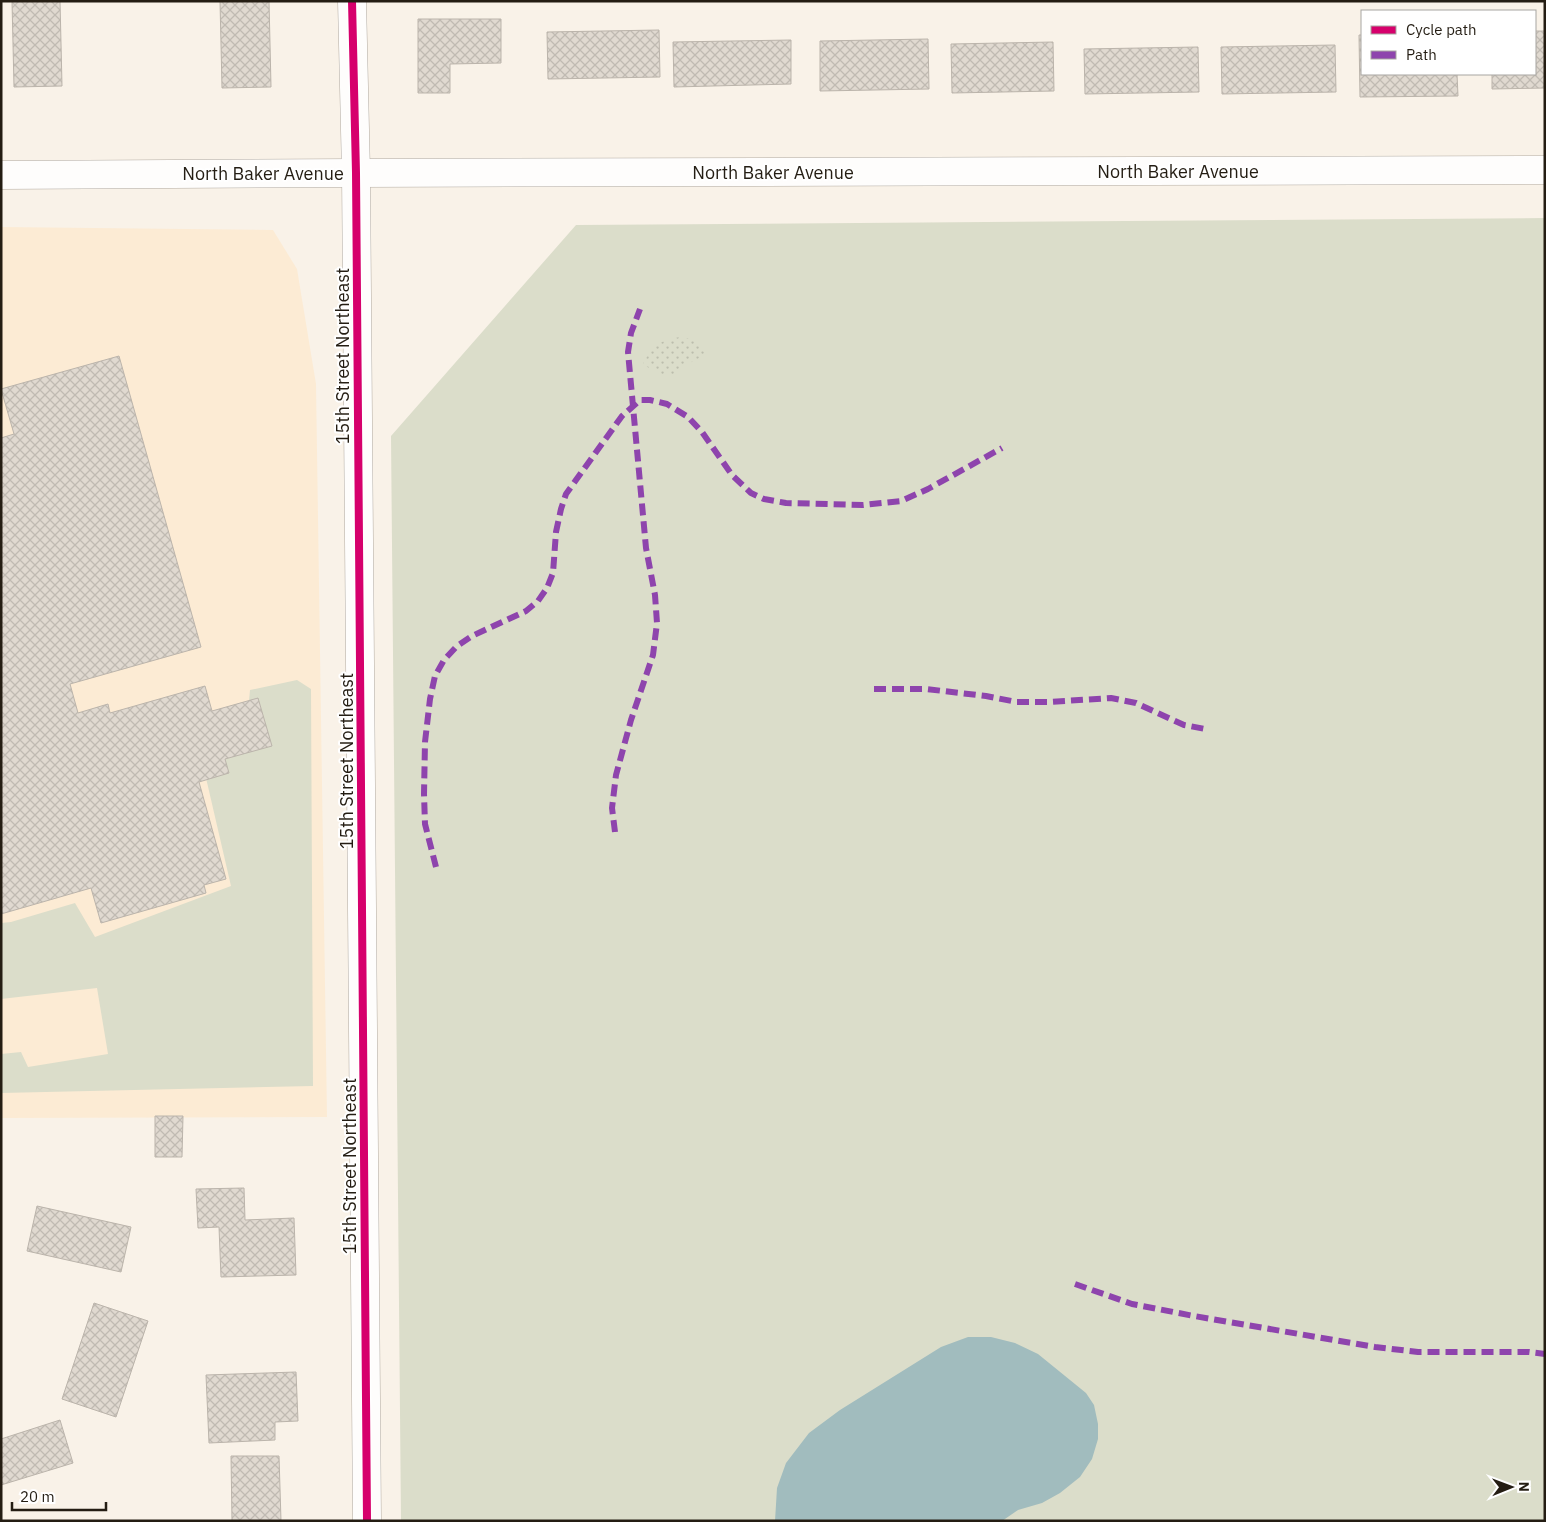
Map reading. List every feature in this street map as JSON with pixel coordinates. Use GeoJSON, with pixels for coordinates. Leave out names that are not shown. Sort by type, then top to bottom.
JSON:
{"type":"FeatureCollection","features":[{"type":"Feature","properties":{"kind":"main road","name":"15th Street Northeast"},"geometry":{"type":"LineString","coordinates":[[352,1],[356,173],[367,1521]]}},
{"type":"Feature","properties":{"kind":"main road","name":"North Baker Avenue"},"geometry":{"type":"LineString","coordinates":[[1,175],[1545,170]]}},
{"type":"Feature","properties":{"kind":"shaded area"},"geometry":{"type":"Polygon","coordinates":[[[1,227],[273,230],[297,269],[316,384],[327,1117],[1,1118],[1,227]]]}},
{"type":"Feature","properties":{"kind":"green space"},"geometry":{"type":"Polygon","coordinates":[[[1545,218],[1545,1521],[401,1521],[391,436],[576,225],[1545,218]]]}},
{"type":"Feature","properties":{"kind":"green space"},"geometry":{"type":"Polygon","coordinates":[[[681,337],[694,340],[702,346],[705,356],[671,375],[664,375],[643,364],[650,352],[658,344],[681,337]]]}},
{"type":"Feature","properties":{"kind":"green space"},"geometry":{"type":"Polygon","coordinates":[[[297,680],[311,689],[313,1086],[1,1093],[1,1054],[21,1052],[28,1067],[108,1054],[97,988],[1,999],[1,923],[11,922],[75,903],[95,937],[231,886],[200,752],[246,733],[250,690],[297,680]]]}},
{"type":"Feature","properties":{"kind":"water"},"geometry":{"type":"Polygon","coordinates":[[[968,1337],[991,1337],[1015,1343],[1038,1354],[1086,1393],[1094,1405],[1098,1424],[1098,1439],[1092,1459],[1080,1477],[1060,1493],[1042,1503],[1018,1510],[1002,1521],[775,1521],[777,1488],[786,1463],[809,1433],[840,1410],[941,1347],[968,1337]]]}},
{"type":"Feature","properties":{"kind":"building"},"geometry":{"type":"Polygon","coordinates":[[[12,1],[60,1],[62,86],[14,87],[12,1]]]}},
{"type":"Feature","properties":{"kind":"building"},"geometry":{"type":"Polygon","coordinates":[[[220,1],[269,1],[271,87],[222,88],[220,1]]]}},
{"type":"Feature","properties":{"kind":"building"},"geometry":{"type":"Polygon","coordinates":[[[418,19],[501,19],[501,63],[450,64],[450,93],[418,93],[418,19]]]}},
{"type":"Feature","properties":{"kind":"building"},"geometry":{"type":"Polygon","coordinates":[[[659,30],[660,77],[548,79],[547,32],[659,30]]]}},
{"type":"Feature","properties":{"kind":"building"},"geometry":{"type":"Polygon","coordinates":[[[1536,31],[1545,31],[1545,88],[1492,89],[1492,75],[1536,75],[1536,31]]]}},
{"type":"Feature","properties":{"kind":"building"},"geometry":{"type":"Polygon","coordinates":[[[1359,35],[1361,35],[1361,75],[1457,75],[1458,96],[1360,97],[1359,35]]]}},
{"type":"Feature","properties":{"kind":"building"},"geometry":{"type":"Polygon","coordinates":[[[928,39],[929,89],[820,91],[820,41],[928,39]]]}},
{"type":"Feature","properties":{"kind":"building"},"geometry":{"type":"Polygon","coordinates":[[[791,40],[791,84],[674,87],[673,42],[791,40]]]}},
{"type":"Feature","properties":{"kind":"building"},"geometry":{"type":"Polygon","coordinates":[[[1053,42],[1054,91],[952,93],[951,44],[1053,42]]]}},
{"type":"Feature","properties":{"kind":"building"},"geometry":{"type":"Polygon","coordinates":[[[1335,45],[1336,92],[1222,94],[1221,47],[1335,45]]]}},
{"type":"Feature","properties":{"kind":"building"},"geometry":{"type":"Polygon","coordinates":[[[1198,47],[1199,92],[1085,94],[1084,49],[1198,47]]]}},
{"type":"Feature","properties":{"kind":"building"},"geometry":{"type":"Polygon","coordinates":[[[119,356],[201,647],[70,684],[78,713],[108,704],[110,713],[205,686],[212,711],[258,698],[272,746],[225,759],[229,773],[199,782],[226,879],[204,885],[206,893],[101,923],[91,888],[1,914],[1,438],[14,434],[1,389],[119,356]]]}},
{"type":"Feature","properties":{"kind":"building"},"geometry":{"type":"Polygon","coordinates":[[[155,1116],[183,1116],[182,1157],[155,1157],[155,1116]]]}},
{"type":"Feature","properties":{"kind":"building"},"geometry":{"type":"Polygon","coordinates":[[[244,1188],[245,1220],[294,1218],[296,1275],[221,1277],[219,1227],[198,1228],[196,1189],[244,1188]]]}},
{"type":"Feature","properties":{"kind":"building"},"geometry":{"type":"Polygon","coordinates":[[[37,1206],[131,1227],[121,1272],[27,1251],[37,1206]]]}},
{"type":"Feature","properties":{"kind":"building"},"geometry":{"type":"Polygon","coordinates":[[[94,1303],[148,1321],[116,1417],[62,1399],[94,1303]]]}},
{"type":"Feature","properties":{"kind":"building"},"geometry":{"type":"Polygon","coordinates":[[[296,1372],[298,1421],[275,1422],[275,1440],[209,1443],[206,1375],[296,1372]]]}},
{"type":"Feature","properties":{"kind":"building"},"geometry":{"type":"Polygon","coordinates":[[[60,1420],[73,1463],[1,1485],[1,1439],[60,1420]]]}},
{"type":"Feature","properties":{"kind":"building"},"geometry":{"type":"Polygon","coordinates":[[[231,1456],[279,1456],[281,1521],[232,1521],[231,1456]]]}},
{"type":"Feature","properties":{"kind":"marked path"},"geometry":{"type":"LineString","coordinates":[[615,832],[612,808],[616,775],[631,720],[653,655],[657,623],[655,595],[646,548],[628,352],[631,333],[640,309]]}},
{"type":"Feature","properties":{"kind":"marked path"},"geometry":{"type":"LineString","coordinates":[[436,867],[425,824],[424,794],[425,742],[435,676],[444,660],[457,646],[472,636],[526,611],[538,601],[547,588],[553,573],[556,532],[566,494],[622,416],[640,400],[667,404],[688,417],[702,432],[732,475],[751,493],[764,499],[786,503],[863,505],[901,501],[928,489],[1002,448]]}},
{"type":"Feature","properties":{"kind":"marked path"},"geometry":{"type":"LineString","coordinates":[[874,689],[926,689],[986,696],[1017,702],[1111,698],[1136,703],[1184,725],[1205,729]]}},
{"type":"Feature","properties":{"kind":"marked path"},"geometry":{"type":"LineString","coordinates":[[1075,1284],[1132,1304],[1375,1347],[1418,1352],[1529,1352],[1545,1354]]}},
{"type":"Feature","properties":{"kind":"cycle path"},"geometry":{"type":"LineString","coordinates":[[352,1],[356,173],[367,1521]]}}]}
